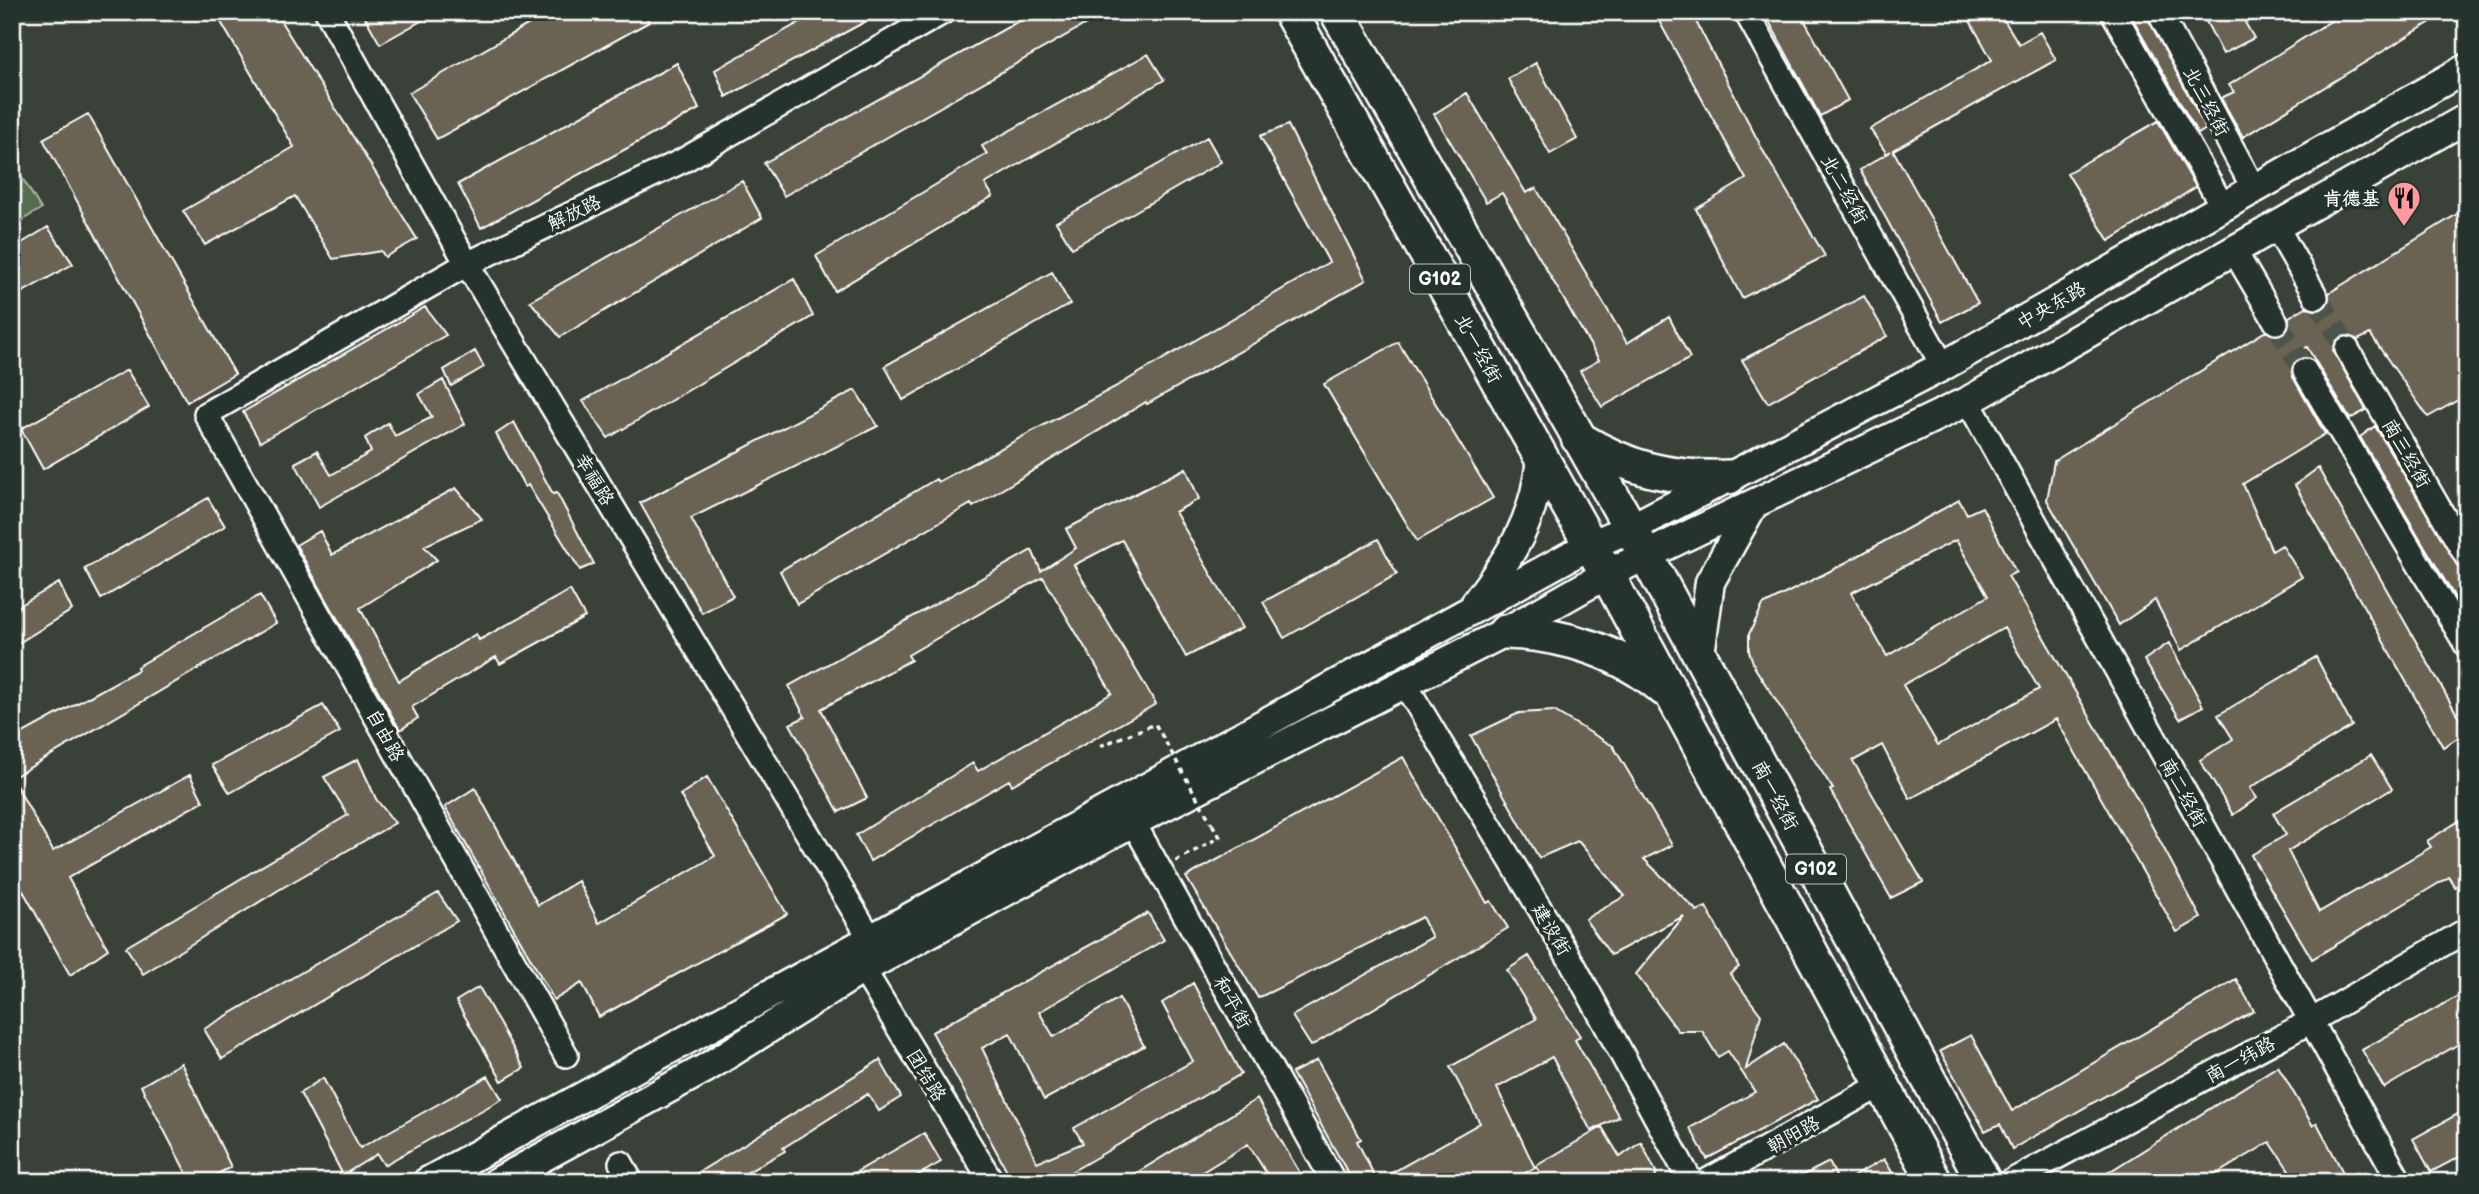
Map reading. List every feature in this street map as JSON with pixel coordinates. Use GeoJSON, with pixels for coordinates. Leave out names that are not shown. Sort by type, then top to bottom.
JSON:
{"type":"FeatureCollection","features":[{"type":"Feature","properties":{"kind":"highway","name":"北一经街"},"geometry":{"type":"LineString","coordinates":[[1290,12],[1606,574]]}},
{"type":"Feature","properties":{"kind":"highway","name":"G102"},"geometry":{"type":"LineString","coordinates":[[1337,12],[1629,529],[1647,556]]}},
{"type":"Feature","properties":{"kind":"highway"},"geometry":{"type":"LineString","coordinates":[[1578,438],[1641,470],[1688,478],[1729,477]]}},
{"type":"Feature","properties":{"kind":"highway","name":"南一经街"},"geometry":{"type":"LineString","coordinates":[[1647,556],[1984,1182]]}},
{"type":"Feature","properties":{"kind":"highway","name":"G102"},"geometry":{"type":"LineString","coordinates":[[1606,574],[1935,1182]]}},
{"type":"Feature","properties":{"kind":"highway"},"geometry":{"type":"LineString","coordinates":[[1505,632],[1532,633],[1602,651],[1652,679],[1672,696]]}},
{"type":"Feature","properties":{"kind":"main road","name":"中央东路"},"geometry":{"type":"LineString","coordinates":[[427,1182],[1590,545],[1629,529],[1943,366],[2467,68]]}},
{"type":"Feature","properties":{"kind":"main road"},"geometry":{"type":"LineString","coordinates":[[497,1182],[706,1068],[863,969],[1133,822],[1403,681],[1505,632],[1606,574],[1968,401],[2467,118]]}},
{"type":"Feature","properties":{"kind":"main road"},"geometry":{"type":"LineString","coordinates":[[1469,611],[1511,554],[1528,522],[1538,492],[1541,458]]}},
{"type":"Feature","properties":{"kind":"main road"},"geometry":{"type":"LineString","coordinates":[[1700,654],[1710,582],[1753,506]]}},
{"type":"Feature","properties":{"kind":"street","name":"幸福路"},"geometry":{"type":"LineString","coordinates":[[327,12],[467,264],[872,940]]}},
{"type":"Feature","properties":{"kind":"street","name":"解放路"},"geometry":{"type":"LineString","coordinates":[[206,414],[467,264],[684,160],[943,12]]}},
{"type":"Feature","properties":{"kind":"street","name":"北二经街"},"geometry":{"type":"LineString","coordinates":[[1746,12],[1943,366]]}},
{"type":"Feature","properties":{"kind":"street"},"geometry":{"type":"LineString","coordinates":[[2113,12],[2222,208]]}},
{"type":"Feature","properties":{"kind":"street","name":"北三经街"},"geometry":{"type":"LineString","coordinates":[[2159,12],[2254,189]]}},
{"type":"Feature","properties":{"kind":"street"},"geometry":{"type":"LineString","coordinates":[[2277,228],[2316,297]]}},
{"type":"Feature","properties":{"kind":"street"},"geometry":{"type":"LineString","coordinates":[[2233,249],[2276,322]]}},
{"type":"Feature","properties":{"kind":"street","name":"南三经街"},"geometry":{"type":"LineString","coordinates":[[2347,349],[2467,557]]}},
{"type":"Feature","properties":{"kind":"street"},"geometry":{"type":"LineString","coordinates":[[2305,371],[2467,646]]}},
{"type":"Feature","properties":{"kind":"street","name":"南二经街"},"geometry":{"type":"LineString","coordinates":[[1968,401],[2400,1182]]}},
{"type":"Feature","properties":{"kind":"street","name":"自由路"},"geometry":{"type":"LineString","coordinates":[[206,414],[566,1055]]}},
{"type":"Feature","properties":{"kind":"street","name":"建设街"},"geometry":{"type":"LineString","coordinates":[[1403,681],[1573,964],[1691,1182]]}},
{"type":"Feature","properties":{"kind":"street","name":"和平街"},"geometry":{"type":"LineString","coordinates":[[1133,822],[1334,1182]]}},
{"type":"Feature","properties":{"kind":"street","name":"南一纬路"},"geometry":{"type":"LineString","coordinates":[[2010,1182],[2311,1021],[2467,930]]}},
{"type":"Feature","properties":{"kind":"street","name":"团结路"},"geometry":{"type":"LineString","coordinates":[[863,969],[992,1182]]}},
{"type":"Feature","properties":{"kind":"street","name":"朝阳路"},"geometry":{"type":"LineString","coordinates":[[1704,1182],[1881,1086]]}},
{"type":"Feature","properties":{"kind":"path"},"geometry":{"type":"LineString","coordinates":[[1100,746],[1155,724],[1220,837],[1159,871]]}},
{"type":"Feature","properties":{"kind":"green space"},"geometry":{"type":"Polygon","coordinates":[[[12,161],[41,209],[12,226],[12,161]]]}},
{"type":"Feature","properties":{"kind":"building"},"geometry":{"type":"Polygon","coordinates":[[[226,12],[275,12],[417,239],[385,257],[381,251],[333,259],[295,196],[205,245],[183,211],[294,147],[218,17],[226,12]]]}},
{"type":"Feature","properties":{"kind":"building"},"geometry":{"type":"Polygon","coordinates":[[[362,12],[437,12],[380,44],[362,12]]]}},
{"type":"Feature","properties":{"kind":"building"},"geometry":{"type":"Polygon","coordinates":[[[550,12],[644,12],[649,22],[437,139],[409,93],[550,12]]]}},
{"type":"Feature","properties":{"kind":"building"},"geometry":{"type":"Polygon","coordinates":[[[818,12],[883,12],[726,97],[715,70],[818,12]]]}},
{"type":"Feature","properties":{"kind":"building"},"geometry":{"type":"Polygon","coordinates":[[[1035,12],[1107,12],[784,196],[764,163],[1035,12]]]}},
{"type":"Feature","properties":{"kind":"building"},"geometry":{"type":"Polygon","coordinates":[[[1654,12],[1691,12],[1766,156],[1825,256],[1742,298],[1696,209],[1746,179],[1654,12]]]}},
{"type":"Feature","properties":{"kind":"building"},"geometry":{"type":"Polygon","coordinates":[[[1764,12],[1800,12],[1848,100],[1820,116],[1764,12]]]}},
{"type":"Feature","properties":{"kind":"building"},"geometry":{"type":"Polygon","coordinates":[[[1965,12],[1999,12],[2019,44],[2040,32],[2056,60],[1893,150],[1978,303],[1942,322],[1860,170],[1887,154],[1870,129],[1992,60],[1965,12]]]}},
{"type":"Feature","properties":{"kind":"building"},"geometry":{"type":"Polygon","coordinates":[[[2129,12],[2145,12],[2206,129],[2198,134],[2129,12]]]}},
{"type":"Feature","properties":{"kind":"building"},"geometry":{"type":"Polygon","coordinates":[[[2201,12],[2239,12],[2254,38],[2223,54],[2201,12]]]}},
{"type":"Feature","properties":{"kind":"building"},"geometry":{"type":"Polygon","coordinates":[[[2345,12],[2447,12],[2243,137],[2221,98],[2234,92],[2229,85],[2345,12]]]}},
{"type":"Feature","properties":{"kind":"building"},"geometry":{"type":"Polygon","coordinates":[[[1148,54],[1164,80],[985,184],[993,196],[835,291],[816,256],[987,154],[982,146],[1148,54]]]}},
{"type":"Feature","properties":{"kind":"building"},"geometry":{"type":"Polygon","coordinates":[[[677,63],[699,109],[481,228],[458,184],[677,63]]]}},
{"type":"Feature","properties":{"kind":"building"},"geometry":{"type":"Polygon","coordinates":[[[1536,63],[1577,139],[1550,154],[1508,79],[1536,63]]]}},
{"type":"Feature","properties":{"kind":"building"},"geometry":{"type":"Polygon","coordinates":[[[1467,93],[1526,193],[1536,188],[1627,343],[1669,317],[1690,358],[1602,407],[1580,371],[1599,360],[1502,193],[1486,202],[1434,114],[1467,93]]]}},
{"type":"Feature","properties":{"kind":"building"},"geometry":{"type":"Polygon","coordinates":[[[88,114],[235,374],[187,402],[43,139],[88,114]]]}},
{"type":"Feature","properties":{"kind":"building"},"geometry":{"type":"Polygon","coordinates":[[[2158,121],[2196,187],[2109,241],[2067,173],[2158,121]]]}},
{"type":"Feature","properties":{"kind":"building"},"geometry":{"type":"Polygon","coordinates":[[[1288,125],[1366,280],[1147,404],[1146,402],[973,507],[971,504],[797,604],[780,571],[936,479],[938,482],[1117,386],[1329,262],[1260,136],[1288,125]]]}},
{"type":"Feature","properties":{"kind":"building"},"geometry":{"type":"Polygon","coordinates":[[[1207,137],[1221,162],[1072,248],[1056,222],[1207,137]]]}},
{"type":"Feature","properties":{"kind":"building"},"geometry":{"type":"Polygon","coordinates":[[[742,181],[762,218],[560,337],[530,301],[742,181]]]}},
{"type":"Feature","properties":{"kind":"building"},"geometry":{"type":"Polygon","coordinates":[[[2467,208],[2467,395],[2428,417],[2370,334],[2358,340],[2346,335],[2335,341],[2333,350],[2366,410],[2350,419],[2307,347],[2295,353],[2298,359],[2293,365],[2293,377],[2325,434],[2243,484],[2272,551],[2282,545],[2302,577],[2181,650],[2155,600],[2119,625],[2047,500],[2054,461],[2266,331],[2275,336],[2284,334],[2288,328],[2289,317],[2306,307],[2315,311],[2323,309],[2328,303],[2329,293],[2467,208]]]}},
{"type":"Feature","properties":{"kind":"building"},"geometry":{"type":"Polygon","coordinates":[[[48,227],[73,264],[12,298],[12,249],[48,227]]]}},
{"type":"Feature","properties":{"kind":"building"},"geometry":{"type":"Polygon","coordinates":[[[1052,272],[1070,304],[903,400],[885,366],[1052,272]]]}},
{"type":"Feature","properties":{"kind":"building"},"geometry":{"type":"Polygon","coordinates":[[[794,279],[813,316],[608,438],[583,401],[794,279]]]}},
{"type":"Feature","properties":{"kind":"building"},"geometry":{"type":"Polygon","coordinates":[[[1864,296],[1887,336],[1768,403],[1742,360],[1864,296]]]}},
{"type":"Feature","properties":{"kind":"building"},"geometry":{"type":"Polygon","coordinates":[[[425,307],[446,335],[260,442],[243,412],[425,307]]]}},
{"type":"Feature","properties":{"kind":"building"},"geometry":{"type":"Polygon","coordinates":[[[1398,342],[1493,498],[1417,541],[1324,384],[1398,342]]]}},
{"type":"Feature","properties":{"kind":"building"},"geometry":{"type":"Polygon","coordinates":[[[475,351],[484,367],[451,386],[444,370],[475,351]]]}},
{"type":"Feature","properties":{"kind":"building"},"geometry":{"type":"Polygon","coordinates":[[[127,370],[149,407],[43,469],[21,429],[127,370]]]}},
{"type":"Feature","properties":{"kind":"building"},"geometry":{"type":"Polygon","coordinates":[[[443,380],[465,424],[319,507],[295,463],[317,451],[331,475],[371,452],[365,438],[388,423],[395,436],[432,417],[419,394],[443,380]]]}},
{"type":"Feature","properties":{"kind":"building"},"geometry":{"type":"Polygon","coordinates":[[[855,390],[878,426],[691,518],[733,596],[702,613],[640,503],[855,390]]]}},
{"type":"Feature","properties":{"kind":"building"},"geometry":{"type":"Polygon","coordinates":[[[514,422],[553,494],[557,493],[594,564],[580,570],[528,485],[525,487],[496,434],[514,422]]]}},
{"type":"Feature","properties":{"kind":"building"},"geometry":{"type":"Polygon","coordinates":[[[2375,426],[2467,581],[2467,618],[2360,437],[2375,426]]]}},
{"type":"Feature","properties":{"kind":"building"},"geometry":{"type":"Polygon","coordinates":[[[1186,468],[1199,499],[1175,512],[1242,628],[1186,657],[1122,540],[1074,565],[1156,704],[1012,785],[1009,780],[870,861],[856,835],[973,763],[978,771],[1112,693],[1043,577],[908,655],[911,660],[821,709],[867,798],[839,812],[790,724],[805,717],[789,686],[1032,550],[1041,571],[1076,548],[1066,529],[1186,468]]]}},
{"type":"Feature","properties":{"kind":"building"},"geometry":{"type":"Polygon","coordinates":[[[2318,468],[2467,732],[2443,747],[2295,485],[2318,468]]]}},
{"type":"Feature","properties":{"kind":"building"},"geometry":{"type":"Polygon","coordinates":[[[456,488],[482,519],[424,546],[437,560],[360,608],[399,681],[476,634],[479,640],[570,590],[585,617],[500,664],[496,657],[412,707],[418,718],[400,730],[296,545],[320,531],[332,555],[456,488]]]}},
{"type":"Feature","properties":{"kind":"building"},"geometry":{"type":"Polygon","coordinates":[[[208,498],[225,526],[101,599],[85,569],[208,498]]]}},
{"type":"Feature","properties":{"kind":"building"},"geometry":{"type":"Polygon","coordinates":[[[1959,500],[1967,514],[1982,507],[2016,572],[2008,576],[2137,798],[2201,918],[2177,932],[2056,719],[1910,799],[1882,745],[1853,761],[1923,882],[1891,898],[1830,790],[1833,789],[1755,668],[1749,651],[1749,634],[1763,605],[1959,500]],[[1956,540],[1851,593],[1887,656],[1988,596],[1956,540]],[[2004,628],[1903,685],[1938,745],[2039,689],[2004,628]]]}},
{"type":"Feature","properties":{"kind":"building"},"geometry":{"type":"Polygon","coordinates":[[[1378,539],[1397,574],[1284,638],[1263,602],[1378,539]]]}},
{"type":"Feature","properties":{"kind":"building"},"geometry":{"type":"Polygon","coordinates":[[[59,583],[72,610],[12,647],[12,610],[59,583]]]}},
{"type":"Feature","properties":{"kind":"building"},"geometry":{"type":"Polygon","coordinates":[[[260,595],[276,623],[12,778],[12,739],[138,670],[137,667],[260,595]]]}},
{"type":"Feature","properties":{"kind":"building"},"geometry":{"type":"Polygon","coordinates":[[[2169,643],[2203,706],[2180,719],[2144,660],[2169,643]]]}},
{"type":"Feature","properties":{"kind":"building"},"geometry":{"type":"Polygon","coordinates":[[[2316,657],[2352,726],[2250,788],[2257,798],[2233,815],[2200,760],[2233,739],[2218,715],[2316,657]]]}},
{"type":"Feature","properties":{"kind":"building"},"geometry":{"type":"Polygon","coordinates":[[[323,705],[340,732],[230,793],[212,765],[323,705]]]}},
{"type":"Feature","properties":{"kind":"building"},"geometry":{"type":"Polygon","coordinates":[[[1554,711],[1613,746],[1672,845],[1644,859],[1697,911],[1706,907],[1739,967],[1730,974],[1761,1015],[1746,1069],[1784,1044],[1818,1099],[1707,1159],[1690,1128],[1755,1092],[1728,1051],[1718,1057],[1702,1031],[1678,1031],[1636,974],[1684,916],[1611,955],[1585,919],[1625,896],[1578,841],[1539,858],[1471,736],[1519,713],[1554,711]]]}},
{"type":"Feature","properties":{"kind":"building"},"geometry":{"type":"Polygon","coordinates":[[[2371,755],[2392,789],[2288,851],[2319,912],[2431,847],[2427,841],[2467,816],[2467,879],[2455,887],[2449,877],[2312,959],[2251,855],[2286,835],[2273,813],[2371,755]]]}},
{"type":"Feature","properties":{"kind":"building"},"geometry":{"type":"Polygon","coordinates":[[[1403,757],[1487,903],[1491,901],[1508,928],[1311,1046],[1292,1016],[1432,937],[1422,917],[1258,998],[1186,877],[1403,757]]]}},
{"type":"Feature","properties":{"kind":"building"},"geometry":{"type":"Polygon","coordinates":[[[358,759],[376,799],[395,823],[282,888],[143,974],[126,947],[348,815],[324,777],[358,759]]]}},
{"type":"Feature","properties":{"kind":"building"},"geometry":{"type":"Polygon","coordinates":[[[190,775],[203,801],[68,878],[108,949],[70,975],[12,871],[12,778],[53,851],[190,775]]]}},
{"type":"Feature","properties":{"kind":"building"},"geometry":{"type":"Polygon","coordinates":[[[707,777],[787,914],[599,1017],[582,983],[554,1000],[445,807],[475,788],[538,905],[578,881],[599,923],[715,856],[680,795],[707,777]]]}},
{"type":"Feature","properties":{"kind":"building"},"geometry":{"type":"Polygon","coordinates":[[[438,893],[457,921],[222,1059],[204,1029],[438,893]]]}},
{"type":"Feature","properties":{"kind":"building"},"geometry":{"type":"Polygon","coordinates":[[[1148,913],[1164,940],[1039,1012],[1054,1037],[1119,998],[1144,1046],[1044,1100],[1010,1033],[982,1048],[1037,1162],[1083,1143],[1074,1128],[1193,1061],[1162,1003],[1193,983],[1241,1074],[1071,1172],[1077,1182],[1013,1182],[932,1032],[1148,913]]]}},
{"type":"Feature","properties":{"kind":"building"},"geometry":{"type":"Polygon","coordinates":[[[1529,956],[1580,1036],[1575,1040],[1619,1117],[1591,1131],[1552,1057],[1497,1088],[1535,1168],[1509,1182],[1353,1182],[1292,1073],[1317,1060],[1361,1139],[1357,1141],[1377,1181],[1480,1123],[1450,1067],[1536,1019],[1507,970],[1529,956]]]}},
{"type":"Feature","properties":{"kind":"building"},"geometry":{"type":"Polygon","coordinates":[[[2236,979],[2254,1011],[2012,1149],[2000,1124],[1985,1131],[1940,1051],[1971,1035],[2012,1111],[2236,979]]]}},
{"type":"Feature","properties":{"kind":"building"},"geometry":{"type":"Polygon","coordinates":[[[479,987],[524,1068],[502,1081],[456,1001],[479,987]]]}},
{"type":"Feature","properties":{"kind":"building"},"geometry":{"type":"Polygon","coordinates":[[[2467,991],[2467,1039],[2384,1088],[2362,1050],[2467,991]]]}},
{"type":"Feature","properties":{"kind":"building"},"geometry":{"type":"Polygon","coordinates":[[[880,1060],[901,1097],[879,1111],[868,1094],[783,1148],[785,1151],[730,1182],[683,1182],[880,1060]]]}},
{"type":"Feature","properties":{"kind":"building"},"geometry":{"type":"Polygon","coordinates":[[[181,1063],[231,1167],[202,1182],[191,1182],[141,1086],[181,1063]]]}},
{"type":"Feature","properties":{"kind":"building"},"geometry":{"type":"Polygon","coordinates":[[[2278,1066],[2313,1126],[2317,1123],[2348,1182],[2297,1182],[2270,1142],[2203,1182],[2093,1182],[2278,1066]]]}},
{"type":"Feature","properties":{"kind":"building"},"geometry":{"type":"Polygon","coordinates":[[[488,1076],[502,1099],[384,1165],[377,1154],[343,1175],[300,1093],[323,1078],[360,1148],[488,1076]]]}},
{"type":"Feature","properties":{"kind":"building"},"geometry":{"type":"Polygon","coordinates":[[[1257,1099],[1305,1182],[1272,1182],[1248,1144],[1186,1182],[1122,1182],[1257,1099]]]}},
{"type":"Feature","properties":{"kind":"building"},"geometry":{"type":"Polygon","coordinates":[[[2467,1109],[2467,1153],[2431,1172],[2413,1139],[2467,1109]]]}},
{"type":"Feature","properties":{"kind":"building"},"geometry":{"type":"Polygon","coordinates":[[[1602,1127],[1620,1157],[1641,1142],[1656,1172],[1655,1182],[1545,1182],[1536,1166],[1602,1127]]]}},
{"type":"Feature","properties":{"kind":"building"},"geometry":{"type":"Polygon","coordinates":[[[924,1133],[941,1162],[906,1182],[839,1182],[924,1133]]]}},
{"type":"Feature","properties":{"kind":"building"},"geometry":{"type":"Polygon","coordinates":[[[1884,1159],[1898,1182],[1844,1182],[1884,1159]]]}},
{"type":"Feature","properties":{"kind":"building"},"geometry":{"type":"Polygon","coordinates":[[[1829,1162],[1839,1182],[1790,1182],[1829,1162]]]}},
{"type":"Feature","properties":{"kind":"tunnel"},"geometry":{"type":"LineString","coordinates":[[2316,297],[2347,349]]}},
{"type":"Feature","properties":{"kind":"tunnel"},"geometry":{"type":"LineString","coordinates":[[2276,322],[2305,371]]}},
{"type":"Feature","properties":{"kind":"place","name":"肯德基"},"geometry":{"type":"Point","coordinates":[2404,228]}}]}
